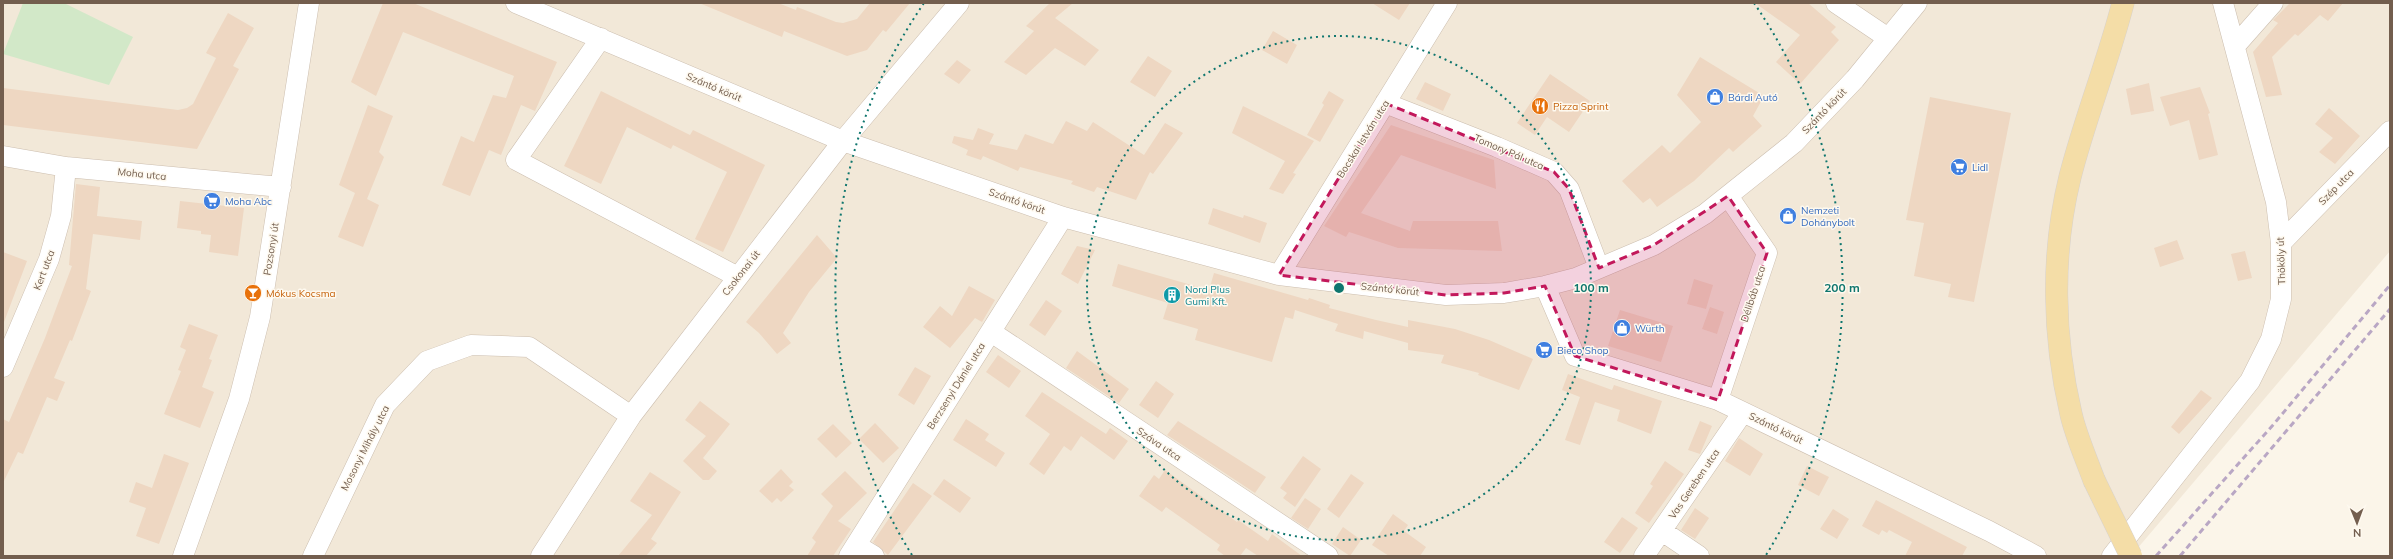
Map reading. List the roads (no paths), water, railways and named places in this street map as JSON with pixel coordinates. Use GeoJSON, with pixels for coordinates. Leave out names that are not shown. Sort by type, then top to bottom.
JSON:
{"type":"FeatureCollection","features":[{"type":"Feature","properties":{"kind":"main road"},"geometry":{"type":"LineString","coordinates":[[2123,3],[2111,48],[2070,177],[2062,220],[2056,319],[2071,415],[2094,480],[2131,556]]}},
{"type":"Feature","properties":{"kind":"street","name":"Pozsonyi út"},"geometry":{"type":"LineString","coordinates":[[183,556],[239,399],[260,316],[309,3]]}},
{"type":"Feature","properties":{"kind":"street","name":"Szántó körút"},"geometry":{"type":"LineString","coordinates":[[516,3],[843,141],[1063,217],[1279,275],[1446,295],[1504,293],[1545,286],[1599,268],[1654,245],[1705,214],[1794,142],[1855,79],[1917,3]]}},
{"type":"Feature","properties":{"kind":"street","name":"Csokonai út"},"geometry":{"type":"LineString","coordinates":[[541,556],[631,416],[843,141],[959,3]]}},
{"type":"Feature","properties":{"kind":"street","name":"Bocskai István utca"},"geometry":{"type":"LineString","coordinates":[[1279,275],[1446,3]]}},
{"type":"Feature","properties":{"kind":"street"},"geometry":{"type":"LineString","coordinates":[[1836,3],[1888,38]]}},
{"type":"Feature","properties":{"kind":"street","name":"Thököly út"},"geometry":{"type":"LineString","coordinates":[[2112,556],[2250,381],[2271,339],[2282,299],[2281,243],[2276,202],[2236,46],[2223,3]]}},
{"type":"Feature","properties":{"kind":"street"},"geometry":{"type":"LineString","coordinates":[[2236,46],[2273,3]]}},
{"type":"Feature","properties":{"kind":"street"},"geometry":{"type":"LineString","coordinates":[[601,38],[516,160],[738,277]]}},
{"type":"Feature","properties":{"kind":"street","name":"Tomory Pál utca"},"geometry":{"type":"LineString","coordinates":[[1386,103],[1510,152],[1554,172],[1569,189],[1599,268]]}},
{"type":"Feature","properties":{"kind":"street","name":"Szép utca"},"geometry":{"type":"LineString","coordinates":[[2281,243],[2390,131]]}},
{"type":"Feature","properties":{"kind":"street","name":"Moha utca"},"geometry":{"type":"LineString","coordinates":[[3,156],[66,166],[281,187]]}},
{"type":"Feature","properties":{"kind":"street","name":"Kert utca"},"geometry":{"type":"LineString","coordinates":[[3,367],[49,259],[61,216],[66,166]]}},
{"type":"Feature","properties":{"kind":"street","name":"Délibáb utca"},"geometry":{"type":"LineString","coordinates":[[1718,400],[1767,253],[1728,196]]}},
{"type":"Feature","properties":{"kind":"street","name":"Berzsenyi Dániel utca"},"geometry":{"type":"LineString","coordinates":[[853,550],[1063,217]]}},
{"type":"Feature","properties":{"kind":"street","name":"Szántó körút"},"geometry":{"type":"LineString","coordinates":[[1545,286],[1575,356],[1718,400],[1989,531],[2036,556]]}},
{"type":"Feature","properties":{"kind":"street","name":"Száva utca"},"geometry":{"type":"LineString","coordinates":[[990,332],[1319,553]]}},
{"type":"Feature","properties":{"kind":"street","name":"Mosonyi Mihály utca"},"geometry":{"type":"LineString","coordinates":[[313,556],[386,405],[427,361],[471,345],[528,347],[631,416]]}},
{"type":"Feature","properties":{"kind":"street","name":"Vas Gereben utca"},"geometry":{"type":"LineString","coordinates":[[1644,556],[1743,412]]}},
{"type":"Feature","properties":{"kind":"street"},"geometry":{"type":"LineString","coordinates":[[1662,531],[1700,556]]}},
{"type":"Feature","properties":{"kind":"street"},"geometry":{"type":"LineString","coordinates":[[853,550],[874,556]]}},
{"type":"Feature","properties":{"kind":"railway"},"geometry":{"type":"LineString","coordinates":[[2156,556],[2273,425],[2390,285]]}},
{"type":"Feature","properties":{"kind":"railway"},"geometry":{"type":"LineString","coordinates":[[2180,556],[2390,309]]}},
{"type":"Feature","properties":{"kind":"place","name":"Bárdi Autó"},"geometry":{"type":"Point","coordinates":[1715,97]}},
{"type":"Feature","properties":{"kind":"place","name":"Pizza Sprint"},"geometry":{"type":"Point","coordinates":[1540,106]}},
{"type":"Feature","properties":{"kind":"place","name":"Lidl"},"geometry":{"type":"Point","coordinates":[1959,167]}},
{"type":"Feature","properties":{"kind":"place","name":"Moha Abc"},"geometry":{"type":"Point","coordinates":[212,201]}},
{"type":"Feature","properties":{"kind":"place","name":"Nemzeti Dohánybolt"},"geometry":{"type":"Point","coordinates":[1788,216]}},
{"type":"Feature","properties":{"kind":"place","name":"Mókus Kocsma"},"geometry":{"type":"Point","coordinates":[253,293]}},
{"type":"Feature","properties":{"kind":"place","name":"Nord Plus Gumi Kft."},"geometry":{"type":"Point","coordinates":[1172,295]}},
{"type":"Feature","properties":{"kind":"place","name":"Würth"},"geometry":{"type":"Point","coordinates":[1622,328]}},
{"type":"Feature","properties":{"kind":"place","name":"Bieco Shop"},"geometry":{"type":"Point","coordinates":[1544,350]}}]}
